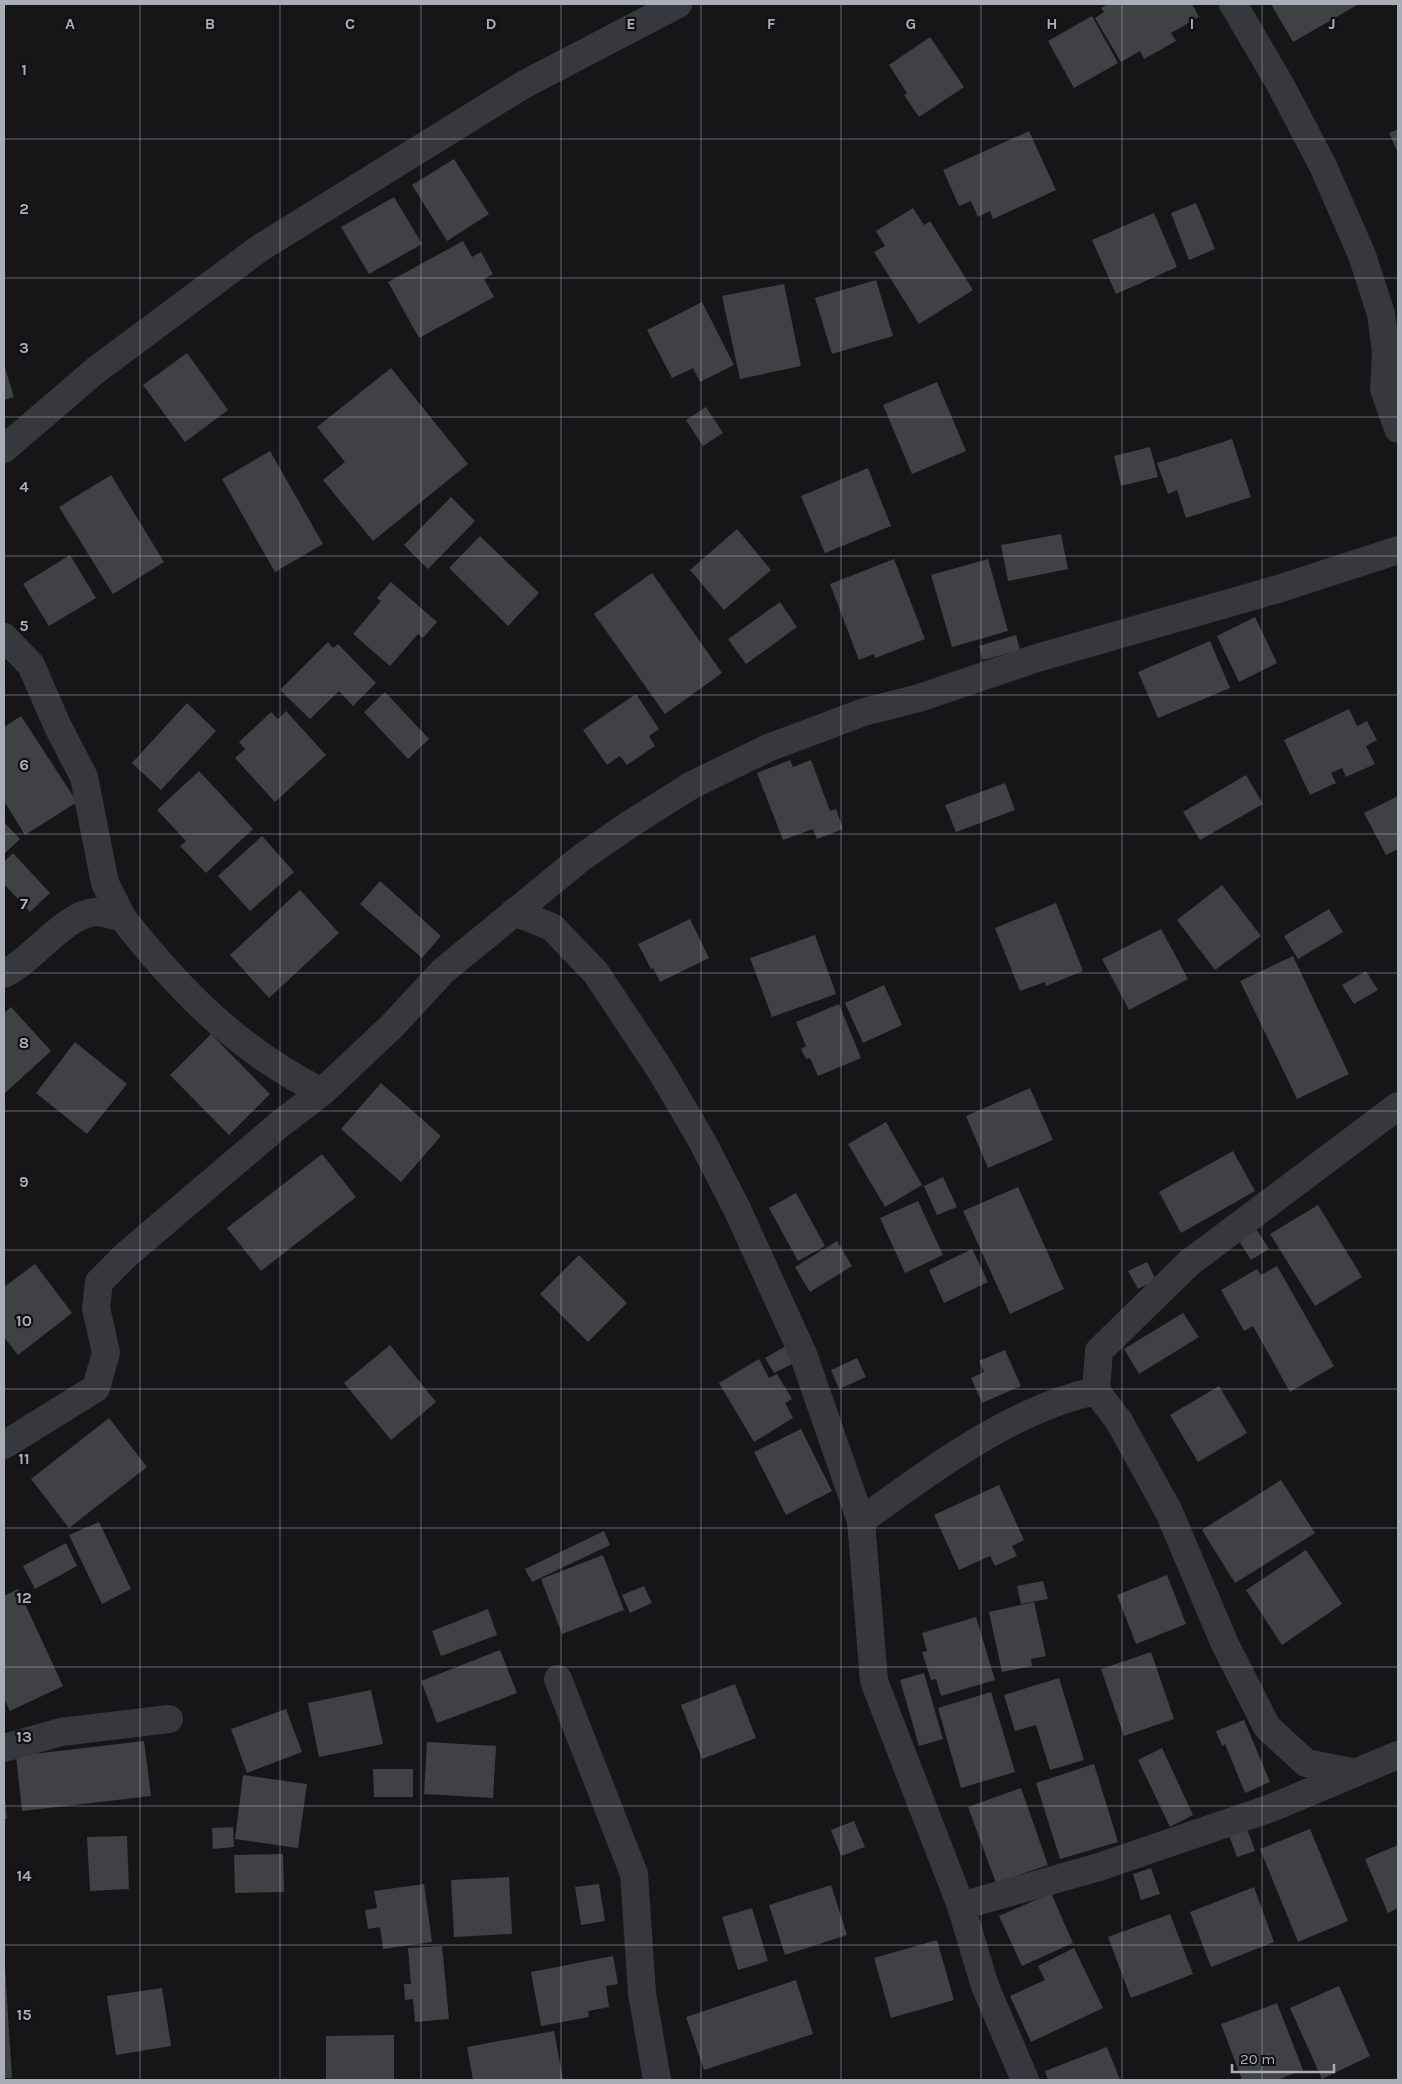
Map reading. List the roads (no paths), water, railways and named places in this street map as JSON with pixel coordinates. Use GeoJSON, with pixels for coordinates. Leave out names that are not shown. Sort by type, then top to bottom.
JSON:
{"type":"FeatureCollection","features":[{"type":"Feature","properties":{"kind":"street"},"geometry":{"type":"LineString","coordinates":[[4,448],[96,370],[260,248],[523,85],[678,4]]}},
{"type":"Feature","properties":{"kind":"street"},"geometry":{"type":"LineString","coordinates":[[1233,4],[1280,84],[1323,166],[1362,255],[1381,314],[1386,352],[1384,390],[1398,429]]}},
{"type":"Feature","properties":{"kind":"street"},"geometry":{"type":"LineString","coordinates":[[4,1445],[96,1388],[106,1353],[96,1308],[99,1282],[126,1255],[280,1124],[322,1092],[393,1025],[443,971],[581,858],[630,824],[692,785],[768,748],[864,712],[919,698],[1037,658],[1278,589],[1398,550]]}},
{"type":"Feature","properties":{"kind":"street"},"geometry":{"type":"LineString","coordinates":[[4,637],[31,665],[58,727],[84,777],[105,883],[122,917],[160,966],[218,1024],[290,1076],[322,1092]]}},
{"type":"Feature","properties":{"kind":"street"},"geometry":{"type":"LineString","coordinates":[[4,974],[20,966],[66,924],[94,912],[122,917]]}},
{"type":"Feature","properties":{"kind":"street"},"geometry":{"type":"LineString","coordinates":[[514,912],[552,927],[596,973],[661,1072],[702,1141],[737,1209],[803,1354],[861,1521],[874,1681],[961,1906],[985,1986],[1025,2080]]}},
{"type":"Feature","properties":{"kind":"street"},"geometry":{"type":"LineString","coordinates":[[1352,1772],[1306,1763],[1267,1727],[1224,1642],[1169,1512],[1119,1421],[1096,1391],[1099,1351],[1189,1263],[1398,1106]]}},
{"type":"Feature","properties":{"kind":"street"},"geometry":{"type":"LineString","coordinates":[[861,1521],[938,1464],[1023,1417],[1068,1397],[1096,1391]]}},
{"type":"Feature","properties":{"kind":"street"},"geometry":{"type":"LineString","coordinates":[[558,1679],[634,1874],[642,1993],[657,2080]]}},
{"type":"Feature","properties":{"kind":"street"},"geometry":{"type":"LineString","coordinates":[[4,1748],[61,1732],[169,1719]]}},
{"type":"Feature","properties":{"kind":"street"},"geometry":{"type":"LineString","coordinates":[[961,1906],[1099,1867],[1147,1851],[1271,1808],[1352,1772],[1398,1755]]}}]}
